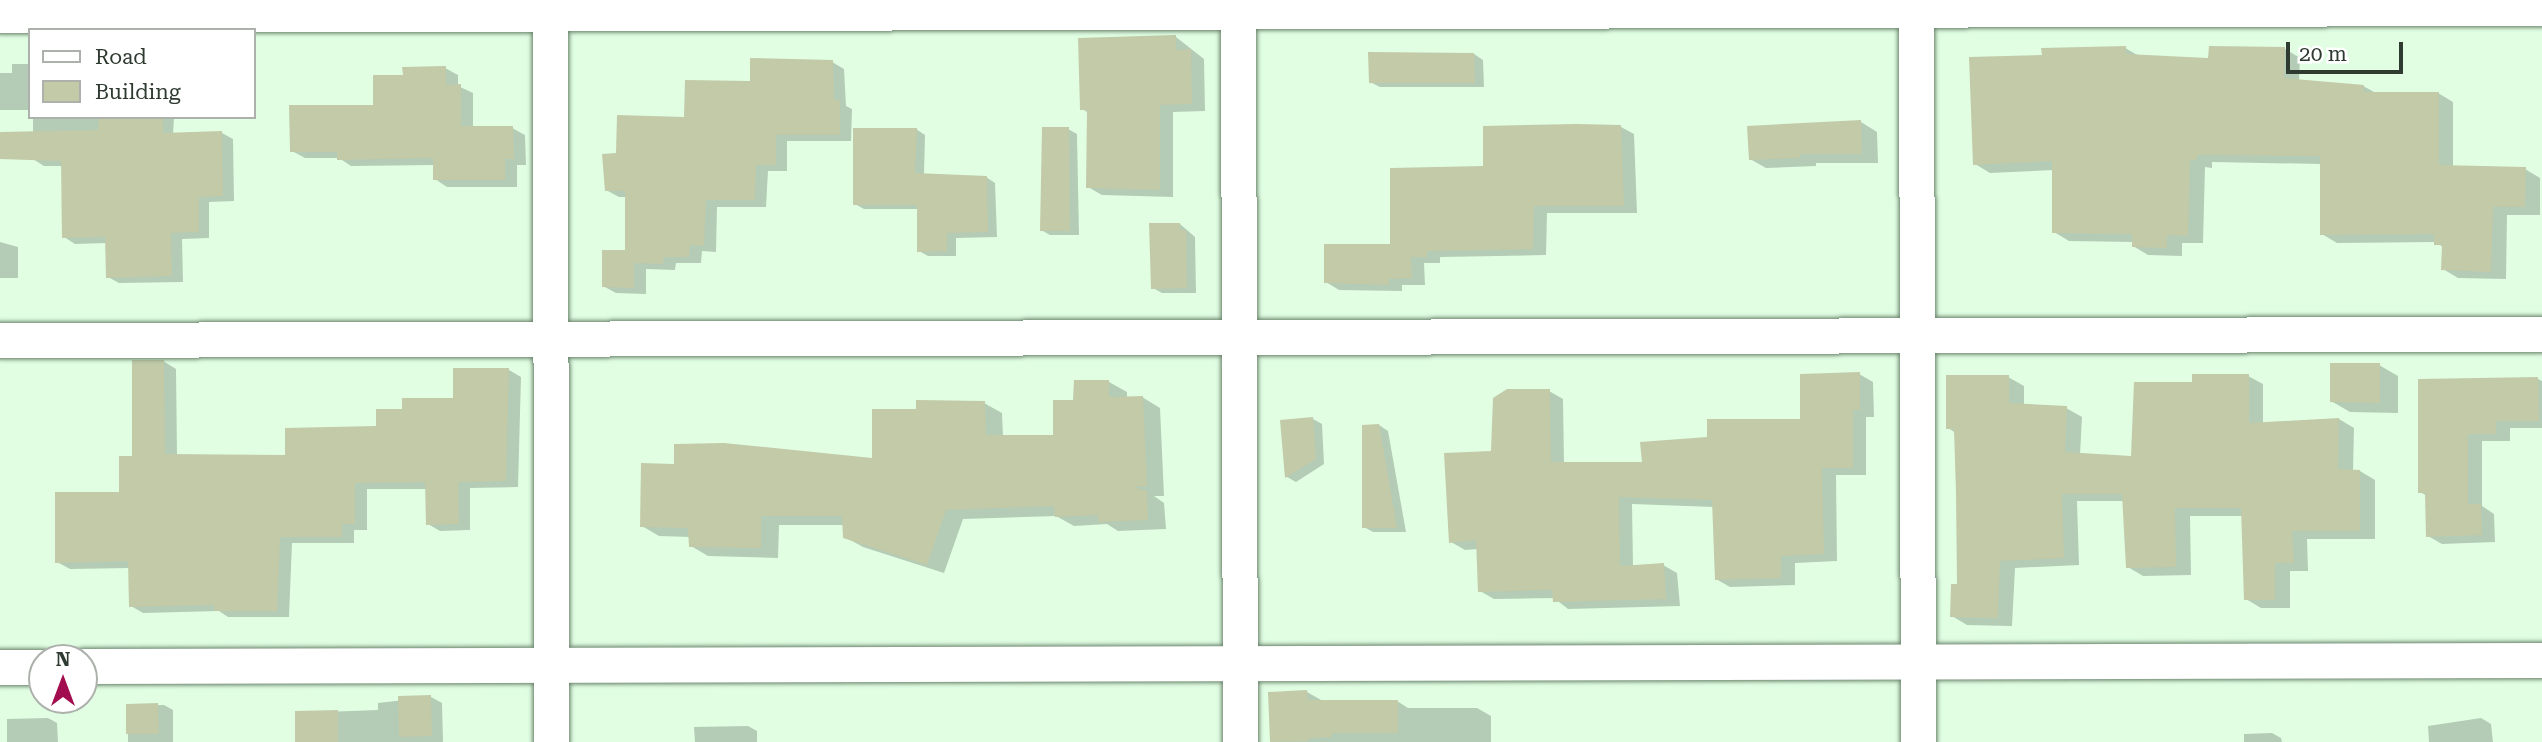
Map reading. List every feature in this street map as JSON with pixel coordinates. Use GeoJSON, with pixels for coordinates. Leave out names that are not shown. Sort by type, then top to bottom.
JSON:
{"type":"FeatureCollection","features":[{"type":"Feature","properties":{"kind":"street"},"geometry":{"type":"LineString","coordinates":[[1916,5],[1917,742]]}},
{"type":"Feature","properties":{"kind":"street"},"geometry":{"type":"LineString","coordinates":[[0,15],[549,7],[1916,5],[2542,8]]}},
{"type":"Feature","properties":{"kind":"street"},"geometry":{"type":"LineString","coordinates":[[1238,6],[1240,742]]}},
{"type":"Feature","properties":{"kind":"street"},"geometry":{"type":"LineString","coordinates":[[549,7],[551,742]]}},
{"type":"Feature","properties":{"kind":"street"},"geometry":{"type":"LineString","coordinates":[[0,340],[2542,334]]}},
{"type":"Feature","properties":{"kind":"street"},"geometry":{"type":"LineString","coordinates":[[98,666],[1917,659],[2542,660]]}},
{"type":"Feature","properties":{"kind":"street"},"geometry":{"type":"LineString","coordinates":[[0,667],[28,667]]}},
{"type":"Feature","properties":{"kind":"building"},"geometry":{"type":"Polygon","coordinates":[[[1176,35],[1176,50],[1191,49],[1192,104],[1160,105],[1160,190],[1086,188],[1087,110],[1080,110],[1078,38],[1176,35]]]}},
{"type":"Feature","properties":{"kind":"building"},"geometry":{"type":"Polygon","coordinates":[[[2126,46],[2126,54],[2208,58],[2209,46],[2285,47],[2284,78],[2364,85],[2363,92],[2439,92],[2439,165],[2526,167],[2525,207],[2493,207],[2491,272],[2441,270],[2442,245],[2434,245],[2434,234],[2320,235],[2320,156],[2197,155],[2197,160],[2190,160],[2188,236],[2167,235],[2167,248],[2132,247],[2132,234],[2052,233],[2052,161],[1973,165],[1969,57],[2042,55],[2041,48],[2126,46]]]}},
{"type":"Feature","properties":{"kind":"building"},"geometry":{"type":"Polygon","coordinates":[[[1368,52],[1474,53],[1475,83],[1369,83],[1368,52]]]}},
{"type":"Feature","properties":{"kind":"building"},"geometry":{"type":"Polygon","coordinates":[[[750,58],[833,60],[834,100],[840,100],[840,135],[776,135],[776,165],[756,165],[755,200],[706,200],[704,246],[690,245],[689,257],[664,257],[663,264],[634,263],[634,288],[602,287],[602,250],[625,250],[625,191],[605,191],[602,154],[616,153],[617,115],[684,117],[685,80],[750,81],[750,58]]]}},
{"type":"Feature","properties":{"kind":"building"},"geometry":{"type":"Polygon","coordinates":[[[446,66],[446,85],[461,84],[461,126],[513,126],[514,159],[505,159],[505,180],[433,180],[433,158],[337,160],[337,152],[290,152],[289,105],[373,105],[373,75],[403,75],[402,67],[446,66]]]}},
{"type":"Feature","properties":{"kind":"building"},"geometry":{"type":"Polygon","coordinates":[[[99,119],[163,119],[163,133],[222,131],[223,196],[199,197],[199,232],[171,233],[172,276],[106,278],[105,237],[62,238],[61,161],[0,159],[0,132],[98,130],[99,119]]]}},
{"type":"Feature","properties":{"kind":"building"},"geometry":{"type":"Polygon","coordinates":[[[1861,120],[1862,154],[1800,154],[1800,158],[1749,160],[1747,126],[1861,120]]]}},
{"type":"Feature","properties":{"kind":"building"},"geometry":{"type":"Polygon","coordinates":[[[1621,125],[1624,206],[1534,206],[1533,249],[1427,251],[1427,257],[1411,257],[1412,278],[1389,279],[1389,285],[1324,283],[1324,244],[1390,244],[1390,168],[1483,166],[1483,126],[1621,125]]]}},
{"type":"Feature","properties":{"kind":"building"},"geometry":{"type":"Polygon","coordinates":[[[1042,127],[1069,127],[1070,231],[1040,231],[1042,127]]]}},
{"type":"Feature","properties":{"kind":"building"},"geometry":{"type":"Polygon","coordinates":[[[853,128],[917,128],[915,173],[987,176],[988,232],[947,233],[947,251],[917,252],[917,205],[853,205],[853,128]]]}},
{"type":"Feature","properties":{"kind":"building"},"geometry":{"type":"Polygon","coordinates":[[[1149,223],[1180,223],[1180,230],[1186,230],[1187,288],[1151,289],[1149,223]]]}},
{"type":"Feature","properties":{"kind":"building"},"geometry":{"type":"Polygon","coordinates":[[[132,360],[164,360],[165,454],[285,455],[285,428],[376,426],[376,409],[402,409],[402,398],[453,398],[453,368],[509,368],[506,481],[458,482],[459,524],[426,525],[425,482],[355,483],[355,524],[342,524],[342,537],[280,537],[277,611],[214,611],[214,605],[129,607],[128,561],[55,563],[55,492],[119,492],[119,456],[132,456],[132,360]]]}},
{"type":"Feature","properties":{"kind":"building"},"geometry":{"type":"Polygon","coordinates":[[[2330,363],[2380,363],[2380,403],[2330,402],[2330,363]]]}},
{"type":"Feature","properties":{"kind":"building"},"geometry":{"type":"Polygon","coordinates":[[[1860,372],[1860,410],[1853,410],[1853,468],[1822,468],[1824,554],[1781,556],[1781,578],[1715,580],[1712,500],[1619,497],[1620,566],[1664,563],[1666,599],[1553,602],[1552,590],[1478,592],[1476,540],[1449,543],[1444,453],[1491,451],[1493,398],[1507,389],[1550,389],[1551,462],[1642,462],[1640,442],[1707,437],[1707,419],[1800,419],[1800,374],[1860,372]]]}},
{"type":"Feature","properties":{"kind":"building"},"geometry":{"type":"Polygon","coordinates":[[[2192,374],[2249,374],[2249,423],[2339,418],[2338,469],[2360,470],[2360,531],[2292,531],[2294,563],[2275,563],[2275,600],[2244,600],[2241,508],[2175,508],[2176,567],[2126,568],[2122,494],[2062,494],[2064,558],[2000,561],[1998,618],[1950,617],[1951,584],[1957,584],[1956,493],[1954,429],[1946,429],[1946,375],[2009,375],[2009,403],[2067,406],[2065,452],[2131,456],[2134,382],[2192,382],[2192,374]]]}},
{"type":"Feature","properties":{"kind":"building"},"geometry":{"type":"Polygon","coordinates":[[[2538,377],[2539,421],[2496,421],[2496,434],[2468,434],[2468,504],[2481,504],[2482,535],[2426,537],[2425,493],[2418,493],[2418,379],[2538,377]]]}},
{"type":"Feature","properties":{"kind":"building"},"geometry":{"type":"Polygon","coordinates":[[[1074,380],[1109,380],[1109,397],[1143,396],[1147,486],[1133,487],[1147,491],[1148,520],[1098,522],[1098,515],[1055,517],[1054,506],[946,510],[927,565],[843,538],[842,516],[761,516],[761,548],[689,547],[688,528],[640,527],[641,463],[674,464],[674,444],[724,443],[872,458],[872,409],[916,409],[916,400],[985,401],[986,435],[1053,435],[1053,400],[1073,400],[1074,380]]]}},
{"type":"Feature","properties":{"kind":"building"},"geometry":{"type":"Polygon","coordinates":[[[1313,417],[1316,459],[1285,478],[1280,420],[1313,417]]]}},
{"type":"Feature","properties":{"kind":"building"},"geometry":{"type":"Polygon","coordinates":[[[1379,424],[1397,528],[1362,528],[1362,425],[1379,424]]]}},
{"type":"Feature","properties":{"kind":"building"},"geometry":{"type":"Polygon","coordinates":[[[1307,690],[1308,700],[1398,700],[1398,733],[1332,733],[1332,737],[1309,738],[1309,741],[1270,742],[1268,692],[1307,690]]]}},
{"type":"Feature","properties":{"kind":"building"},"geometry":{"type":"Polygon","coordinates":[[[431,695],[432,736],[399,737],[398,696],[431,695]]]}},
{"type":"Feature","properties":{"kind":"building"},"geometry":{"type":"Polygon","coordinates":[[[158,703],[159,734],[126,734],[126,704],[158,703]]]}},
{"type":"Feature","properties":{"kind":"building"},"geometry":{"type":"Polygon","coordinates":[[[338,710],[338,742],[295,742],[295,711],[338,710]]]}}]}
